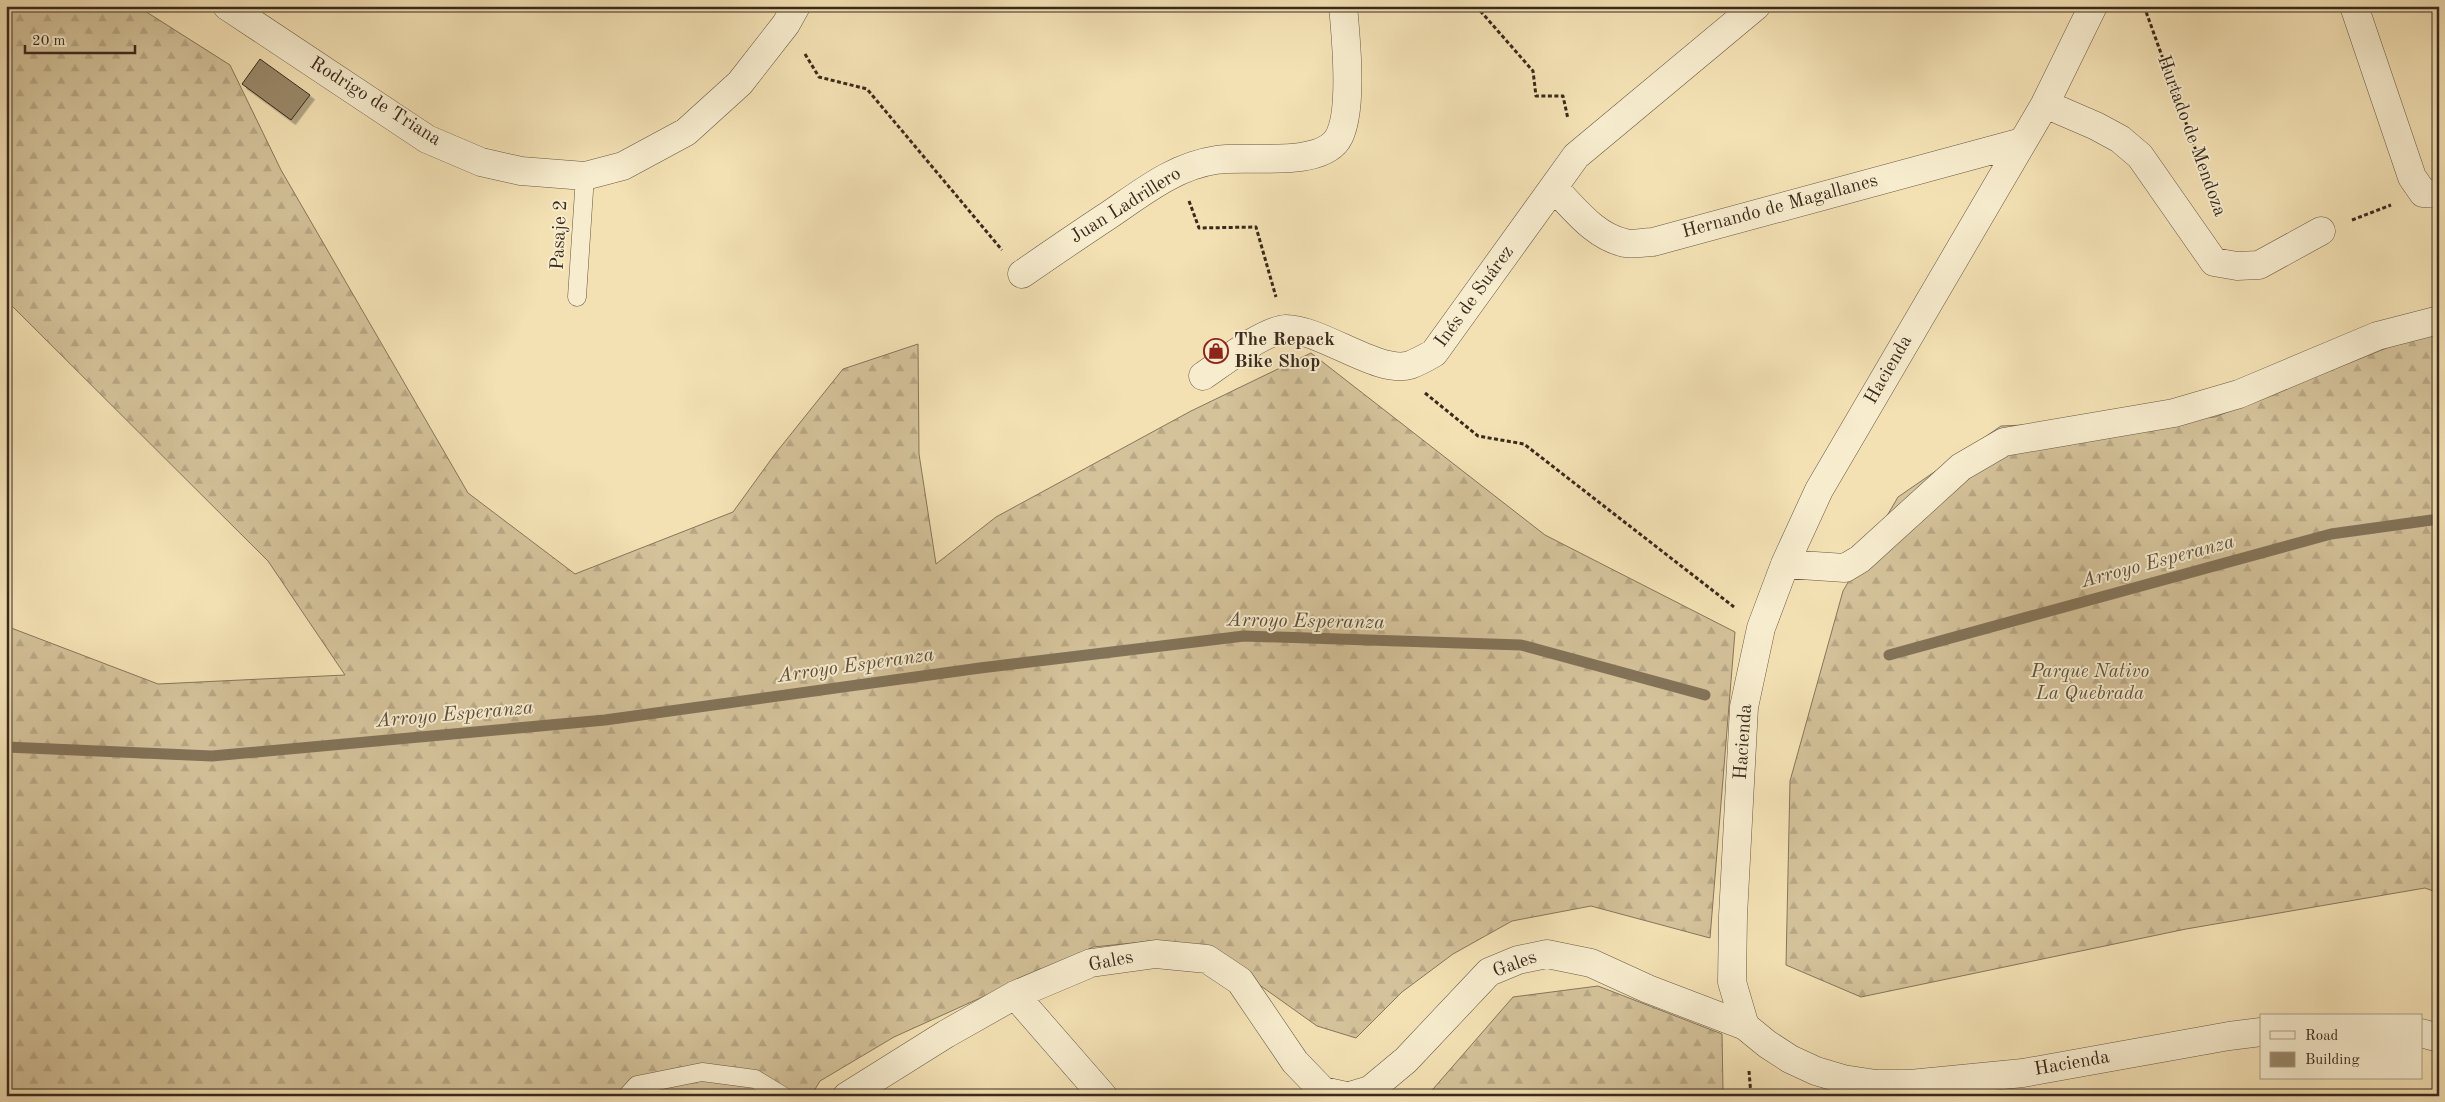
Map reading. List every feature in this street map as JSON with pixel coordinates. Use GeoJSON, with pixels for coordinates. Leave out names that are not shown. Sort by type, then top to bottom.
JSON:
{"type":"FeatureCollection","features":[{"type":"Feature","properties":{"kind":"street","name":"Rodrigo de Triana"},"geometry":{"type":"LineString","coordinates":[[227,6],[427,138],[481,162],[513,170],[585,176],[623,166],[686,132],[740,83],[791,15]]}},
{"type":"Feature","properties":{"kind":"street","name":"Juan Ladrillero"},"geometry":{"type":"LineString","coordinates":[[1022,274],[1178,170],[1216,160],[1294,158],[1320,152],[1336,142],[1346,122],[1346,41],[1342,6]]}},
{"type":"Feature","properties":{"kind":"street"},"geometry":{"type":"LineString","coordinates":[[1576,156],[1756,6]]}},
{"type":"Feature","properties":{"kind":"street","name":"Hacienda"},"geometry":{"type":"LineString","coordinates":[[2093,6],[2046,104],[1819,490],[1785,564],[1760,628],[1744,707],[1733,916],[1732,982],[1745,1026],[1782,1054],[1816,1071],[1843,1079],[1876,1084],[1910,1084],[2023,1073],[2260,1032]]}},
{"type":"Feature","properties":{"kind":"street"},"geometry":{"type":"LineString","coordinates":[[2354,6],[2412,177],[2431,193]]}},
{"type":"Feature","properties":{"kind":"street","name":"Hurtado de Mendoza"},"geometry":{"type":"LineString","coordinates":[[2046,104],[2120,139],[2140,156],[2214,262],[2237,266],[2259,265],[2321,231]]}},
{"type":"Feature","properties":{"kind":"street","name":"Hernando de Magallanes"},"geometry":{"type":"LineString","coordinates":[[1554,188],[1581,217],[1605,236],[1626,243],[1652,242],[2022,142]]}},
{"type":"Feature","properties":{"kind":"street","name":"Inés de Suárez"},"geometry":{"type":"LineString","coordinates":[[1409,366],[1434,353],[1576,156]]}},
{"type":"Feature","properties":{"kind":"street"},"geometry":{"type":"LineString","coordinates":[[1785,564],[1845,568],[1860,559],[1960,467],[2004,442],[2174,413],[2239,394],[2377,336],[2439,320]]}},
{"type":"Feature","properties":{"kind":"street"},"geometry":{"type":"LineString","coordinates":[[1203,376],[1261,338],[1285,329],[1306,334],[1386,364],[1409,366]]}},
{"type":"Feature","properties":{"kind":"street","name":"Gales"},"geometry":{"type":"LineString","coordinates":[[847,1096],[946,1034],[1015,996],[1091,963],[1156,954],[1207,959],[1240,981],[1295,1062],[1323,1091],[1348,1096],[1370,1090],[1406,1060],[1489,972],[1518,960],[1548,954],[1592,964],[1648,990],[1745,1026]]}},
{"type":"Feature","properties":{"kind":"street"},"geometry":{"type":"LineString","coordinates":[[1015,996],[1103,1096]]}},
{"type":"Feature","properties":{"kind":"street"},"geometry":{"type":"LineString","coordinates":[[2422,1032],[2439,1038]]}},
{"type":"Feature","properties":{"kind":"lane","name":"Pasaje 2"},"geometry":{"type":"LineString","coordinates":[[577,297],[585,176]]}},
{"type":"Feature","properties":{"kind":"lane"},"geometry":{"type":"LineString","coordinates":[[627,1096],[637,1085],[702,1072],[755,1079],[783,1096]]}},
{"type":"Feature","properties":{"kind":"path"},"geometry":{"type":"LineString","coordinates":[[1476,6],[1533,71],[1536,96],[1564,96],[1576,156]]}},
{"type":"Feature","properties":{"kind":"path","name":"Hurtado de Mendoza"},"geometry":{"type":"LineString","coordinates":[[2144,6],[2217,210]]}},
{"type":"Feature","properties":{"kind":"path"},"geometry":{"type":"LineString","coordinates":[[791,15],[820,77],[867,89],[1022,274]]}},
{"type":"Feature","properties":{"kind":"path"},"geometry":{"type":"LineString","coordinates":[[1178,170],[1199,228],[1256,227],[1285,329]]}},
{"type":"Feature","properties":{"kind":"path"},"geometry":{"type":"LineString","coordinates":[[2321,231],[2431,193]]}},
{"type":"Feature","properties":{"kind":"path"},"geometry":{"type":"LineString","coordinates":[[1409,366],[1427,396],[1478,436],[1524,444],[1760,628]]}},
{"type":"Feature","properties":{"kind":"green space"},"geometry":{"type":"Polygon","coordinates":[[[6,6],[137,6],[230,65],[281,170],[468,493],[575,574],[733,512],[775,454],[843,369],[918,344],[919,454],[936,564],[996,517],[1191,411],[1311,353],[1545,535],[1735,632],[1710,938],[1591,906],[1512,921],[1453,954],[1402,992],[1356,1038],[1317,1026],[1230,964],[1153,941],[1093,947],[894,1037],[820,1081],[811,1096],[6,1096],[6,626],[158,684],[345,675],[268,561],[6,300],[6,6]]]}},
{"type":"Feature","properties":{"kind":"green space","name":"Parque Nativo La Quebrada"},"geometry":{"type":"Polygon","coordinates":[[[2419,335],[2439,337],[2439,893],[2425,888],[2186,929],[1861,997],[1786,965],[1790,781],[1843,591],[1898,497],[2001,426],[2215,417],[2419,335]]]}},
{"type":"Feature","properties":{"kind":"green space"},"geometry":{"type":"Polygon","coordinates":[[[1598,986],[1722,1034],[1723,1089],[1720,1096],[1427,1096],[1513,997],[1598,986]]]}},
{"type":"Feature","properties":{"kind":"building"},"geometry":{"type":"Polygon","coordinates":[[[260,59],[310,95],[291,120],[242,84],[260,59]]]}},
{"type":"Feature","properties":{"kind":"waterway","name":"Arroyo Esperanza"},"geometry":{"type":"LineString","coordinates":[[1889,655],[2331,534],[2439,519]]}},
{"type":"Feature","properties":{"kind":"waterway","name":"Arroyo Esperanza"},"geometry":{"type":"LineString","coordinates":[[6,747],[212,756],[605,720],[980,668],[1244,636],[1521,645],[1705,695]]}},
{"type":"Feature","properties":{"kind":"place","name":"The Repack Bike Shop"},"geometry":{"type":"Point","coordinates":[1216,351]}}]}
